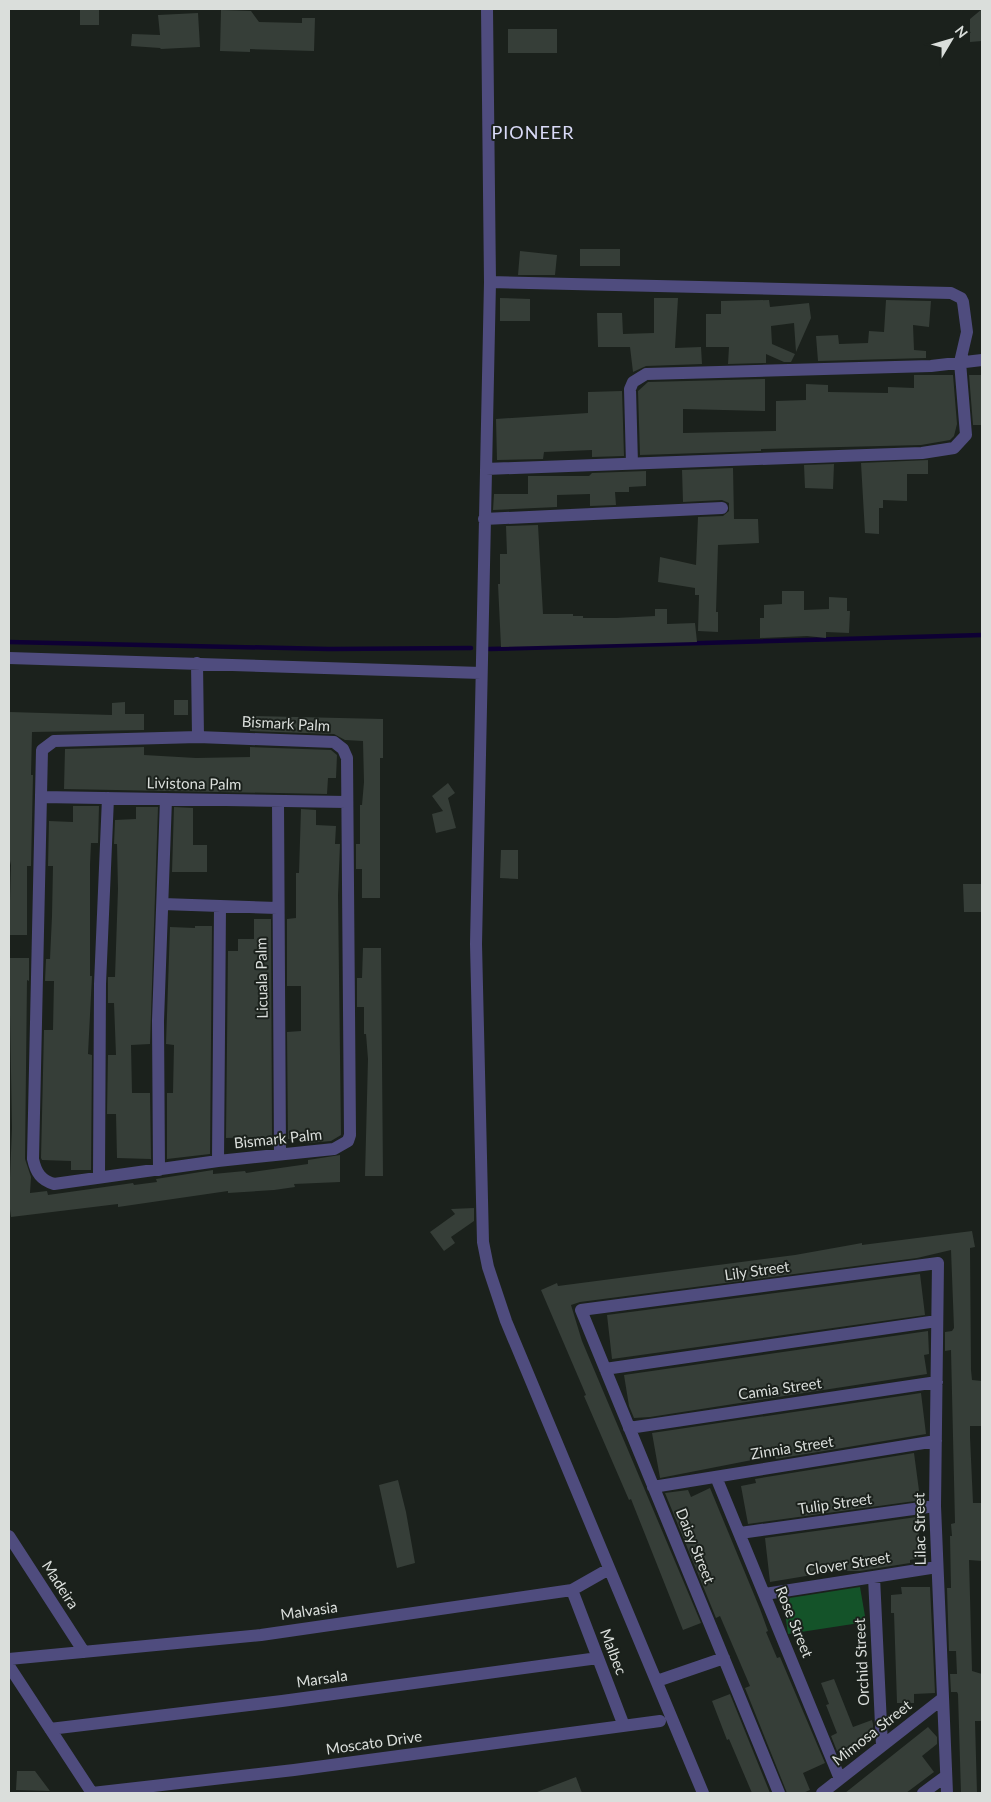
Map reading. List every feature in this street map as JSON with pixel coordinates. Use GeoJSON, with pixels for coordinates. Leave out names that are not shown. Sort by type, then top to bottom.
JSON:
{"type":"FeatureCollection","features":[{"type":"Feature","properties":{"kind":"street"},"geometry":{"type":"LineString","coordinates":[[487,9],[490,282],[476,944],[483,1242],[488,1267],[506,1321],[703,1793]]}},
{"type":"Feature","properties":{"kind":"street"},"geometry":{"type":"LineString","coordinates":[[486,469],[922,453],[952,449],[966,434],[960,362],[967,332],[963,302],[961,298],[951,292],[490,282]]}},
{"type":"Feature","properties":{"kind":"street"},"geometry":{"type":"LineString","coordinates":[[632,464],[630,389],[633,382],[646,374],[931,366],[982,360]]}},
{"type":"Feature","properties":{"kind":"street"},"geometry":{"type":"LineString","coordinates":[[484,519],[722,508]]}},
{"type":"Feature","properties":{"kind":"street"},"geometry":{"type":"LineString","coordinates":[[9,658],[481,673]]}},
{"type":"Feature","properties":{"kind":"street"},"geometry":{"type":"LineString","coordinates":[[197,663],[198,737]]}},
{"type":"Feature","properties":{"kind":"street","name":"Bismark Palm"},"geometry":{"type":"LineString","coordinates":[[198,737],[334,742],[343,749],[347,758],[350,1135],[346,1143],[334,1150],[218,1161],[54,1184],[41,1178],[35,1168],[33,1159],[42,750],[54,741],[198,737]]}},
{"type":"Feature","properties":{"kind":"street","name":"Livistona Palm"},"geometry":{"type":"LineString","coordinates":[[41,797],[346,802]]}},
{"type":"Feature","properties":{"kind":"street"},"geometry":{"type":"LineString","coordinates":[[99,1177],[100,984],[108,798]]}},
{"type":"Feature","properties":{"kind":"street"},"geometry":{"type":"LineString","coordinates":[[159,1170],[158,1021],[166,799]]}},
{"type":"Feature","properties":{"kind":"street","name":"Licuala Palm"},"geometry":{"type":"LineString","coordinates":[[278,802],[280,1154]]}},
{"type":"Feature","properties":{"kind":"street"},"geometry":{"type":"LineString","coordinates":[[163,904],[278,908]]}},
{"type":"Feature","properties":{"kind":"street"},"geometry":{"type":"LineString","coordinates":[[218,1161],[220,906]]}},
{"type":"Feature","properties":{"kind":"street","name":"Lily Street"},"geometry":{"type":"LineString","coordinates":[[581,1310],[938,1263]]}},
{"type":"Feature","properties":{"kind":"street","name":"Lilac Street"},"geometry":{"type":"LineString","coordinates":[[938,1263],[935,1506],[947,1793]]}},
{"type":"Feature","properties":{"kind":"street","name":"Daisy Street"},"geometry":{"type":"LineString","coordinates":[[581,1310],[779,1793]]}},
{"type":"Feature","properties":{"kind":"street"},"geometry":{"type":"LineString","coordinates":[[605,1369],[937,1321]]}},
{"type":"Feature","properties":{"kind":"street","name":"Camia Street"},"geometry":{"type":"LineString","coordinates":[[629,1428],[937,1382]]}},
{"type":"Feature","properties":{"kind":"street","name":"Zinnia Street"},"geometry":{"type":"LineString","coordinates":[[653,1487],[936,1441]]}},
{"type":"Feature","properties":{"kind":"street","name":"Rose Street"},"geometry":{"type":"LineString","coordinates":[[716,1477],[840,1779]]}},
{"type":"Feature","properties":{"kind":"street","name":"Tulip Street"},"geometry":{"type":"LineString","coordinates":[[740,1534],[935,1506]]}},
{"type":"Feature","properties":{"kind":"street","name":"Madeira"},"geometry":{"type":"LineString","coordinates":[[9,1536],[84,1652]]}},
{"type":"Feature","properties":{"kind":"street","name":"Clover Street"},"geometry":{"type":"LineString","coordinates":[[765,1594],[937,1567]]}},
{"type":"Feature","properties":{"kind":"street","name":"Malvasia"},"geometry":{"type":"LineString","coordinates":[[9,1659],[261,1635],[572,1590],[609,1569]]}},
{"type":"Feature","properties":{"kind":"street","name":"Orchid Street"},"geometry":{"type":"LineString","coordinates":[[874,1577],[882,1746]]}},
{"type":"Feature","properties":{"kind":"street","name":"Malbec"},"geometry":{"type":"LineString","coordinates":[[572,1590],[624,1726]]}},
{"type":"Feature","properties":{"kind":"street","name":"Marsala"},"geometry":{"type":"LineString","coordinates":[[50,1729],[292,1700],[598,1658]]}},
{"type":"Feature","properties":{"kind":"street"},"geometry":{"type":"LineString","coordinates":[[657,1681],[724,1658]]}},
{"type":"Feature","properties":{"kind":"street"},"geometry":{"type":"LineString","coordinates":[[9,1666],[92,1793]]}},
{"type":"Feature","properties":{"kind":"street","name":"Mimosa Street"},"geometry":{"type":"LineString","coordinates":[[822,1793],[942,1699]]}},
{"type":"Feature","properties":{"kind":"street","name":"Moscato Drive"},"geometry":{"type":"LineString","coordinates":[[92,1793],[294,1770],[660,1721]]}},
{"type":"Feature","properties":{"kind":"street"},"geometry":{"type":"LineString","coordinates":[[923,1793],[946,1776]]}},
{"type":"Feature","properties":{"kind":"green space"},"geometry":{"type":"Polygon","coordinates":[[[860,1587],[866,1622],[788,1634],[783,1599],[860,1587]]]}},
{"type":"Feature","properties":{"kind":"building"},"geometry":{"type":"Polygon","coordinates":[[[80,9],[99,9],[99,25],[80,25],[80,9]]]}},
{"type":"Feature","properties":{"kind":"building"},"geometry":{"type":"Polygon","coordinates":[[[982,9],[982,41],[970,42],[970,19],[982,9]]]}},
{"type":"Feature","properties":{"kind":"building"},"geometry":{"type":"Polygon","coordinates":[[[221,10],[251,11],[259,22],[302,23],[302,18],[315,18],[314,51],[250,49],[250,52],[220,51],[221,10]]]}},
{"type":"Feature","properties":{"kind":"building"},"geometry":{"type":"Polygon","coordinates":[[[198,13],[200,47],[161,49],[131,46],[132,34],[160,35],[158,15],[198,13]]]}},
{"type":"Feature","properties":{"kind":"building"},"geometry":{"type":"Polygon","coordinates":[[[508,29],[557,29],[557,53],[508,53],[508,29]]]}},
{"type":"Feature","properties":{"kind":"building"},"geometry":{"type":"Polygon","coordinates":[[[580,249],[620,249],[620,266],[580,266],[580,249]]]}},
{"type":"Feature","properties":{"kind":"building"},"geometry":{"type":"Polygon","coordinates":[[[520,251],[557,255],[555,275],[518,275],[520,251]]]}},
{"type":"Feature","properties":{"kind":"building"},"geometry":{"type":"Polygon","coordinates":[[[500,298],[530,299],[530,321],[500,321],[500,298]]]}},
{"type":"Feature","properties":{"kind":"building"},"geometry":{"type":"Polygon","coordinates":[[[654,298],[678,298],[675,348],[701,347],[702,364],[646,366],[633,372],[630,347],[598,347],[597,313],[622,313],[623,334],[654,333],[654,298]]]}},
{"type":"Feature","properties":{"kind":"building"},"geometry":{"type":"Polygon","coordinates":[[[769,300],[770,307],[809,303],[811,318],[796,352],[794,323],[771,326],[772,344],[795,354],[791,362],[784,362],[766,354],[766,363],[728,364],[729,347],[706,347],[706,314],[721,314],[721,301],[769,300]]]}},
{"type":"Feature","properties":{"kind":"building"},"geometry":{"type":"Polygon","coordinates":[[[886,300],[931,301],[929,327],[913,325],[914,350],[926,351],[926,358],[818,361],[816,336],[838,335],[839,344],[868,343],[869,331],[884,332],[886,300]]]}},
{"type":"Feature","properties":{"kind":"building"},"geometry":{"type":"Polygon","coordinates":[[[914,375],[953,375],[957,424],[954,436],[950,440],[921,445],[761,449],[761,451],[640,455],[638,391],[648,382],[765,379],[765,411],[683,409],[683,433],[776,431],[776,401],[806,400],[806,384],[828,385],[828,392],[888,393],[888,387],[914,388],[914,375]]]}},
{"type":"Feature","properties":{"kind":"building"},"geometry":{"type":"Polygon","coordinates":[[[969,375],[982,375],[982,425],[973,425],[969,375]]]}},
{"type":"Feature","properties":{"kind":"building"},"geometry":{"type":"Polygon","coordinates":[[[622,391],[624,456],[592,457],[592,450],[544,452],[543,459],[497,460],[496,419],[588,413],[588,392],[622,391]]]}},
{"type":"Feature","properties":{"kind":"building"},"geometry":{"type":"Polygon","coordinates":[[[928,460],[928,474],[907,474],[907,501],[883,500],[883,508],[879,508],[879,534],[865,533],[861,463],[928,460]]]}},
{"type":"Feature","properties":{"kind":"building"},"geometry":{"type":"Polygon","coordinates":[[[834,464],[833,489],[805,488],[804,465],[834,464]]]}},
{"type":"Feature","properties":{"kind":"building"},"geometry":{"type":"Polygon","coordinates":[[[733,468],[734,519],[758,519],[759,543],[718,545],[716,612],[718,612],[718,632],[698,631],[699,595],[695,595],[695,588],[658,582],[660,557],[696,565],[698,517],[723,516],[729,511],[729,503],[722,500],[683,502],[682,470],[733,468]]]}},
{"type":"Feature","properties":{"kind":"building"},"geometry":{"type":"Polygon","coordinates":[[[646,471],[646,486],[629,487],[629,492],[615,492],[616,505],[590,506],[590,494],[557,495],[557,507],[493,510],[494,494],[528,494],[528,476],[589,476],[592,473],[646,471]]]}},
{"type":"Feature","properties":{"kind":"building"},"geometry":{"type":"Polygon","coordinates":[[[538,525],[543,614],[573,614],[573,616],[583,616],[583,618],[616,618],[655,616],[655,609],[667,609],[667,624],[695,623],[697,642],[501,647],[498,584],[500,584],[500,554],[507,554],[506,526],[538,525]]]}},
{"type":"Feature","properties":{"kind":"building"},"geometry":{"type":"Polygon","coordinates":[[[782,591],[804,591],[804,610],[829,609],[829,597],[847,598],[847,611],[850,611],[849,633],[826,632],[826,638],[807,636],[760,638],[760,618],[764,618],[764,605],[782,604],[782,591]]]}},
{"type":"Feature","properties":{"kind":"building"},"geometry":{"type":"Polygon","coordinates":[[[174,700],[188,700],[188,715],[174,715],[174,700]]]}},
{"type":"Feature","properties":{"kind":"building"},"geometry":{"type":"Polygon","coordinates":[[[125,702],[125,714],[144,714],[144,730],[32,732],[31,866],[27,866],[27,935],[9,935],[11,865],[9,856],[9,712],[112,715],[112,703],[125,702]]]}},
{"type":"Feature","properties":{"kind":"building"},"geometry":{"type":"Polygon","coordinates":[[[250,716],[383,719],[383,758],[380,758],[380,898],[362,898],[362,869],[356,869],[356,844],[360,844],[360,805],[362,805],[364,782],[363,741],[345,740],[334,734],[250,731],[250,716]]]}},
{"type":"Feature","properties":{"kind":"building"},"geometry":{"type":"Polygon","coordinates":[[[144,747],[144,755],[196,758],[250,757],[250,747],[331,750],[337,755],[336,778],[328,778],[327,794],[64,789],[65,749],[144,747]]]}},
{"type":"Feature","properties":{"kind":"building"},"geometry":{"type":"Polygon","coordinates":[[[448,783],[455,793],[448,798],[456,828],[436,833],[432,814],[443,811],[432,796],[448,783]]]}},
{"type":"Feature","properties":{"kind":"building"},"geometry":{"type":"Polygon","coordinates":[[[73,806],[99,806],[98,843],[91,843],[90,865],[90,976],[92,976],[88,1054],[92,1055],[91,1170],[71,1170],[71,1161],[42,1160],[41,1158],[44,1030],[53,1030],[54,981],[45,981],[46,959],[50,959],[52,916],[53,866],[48,866],[49,821],[73,822],[73,806]]]}},
{"type":"Feature","properties":{"kind":"building"},"geometry":{"type":"Polygon","coordinates":[[[136,807],[158,807],[150,1044],[131,1045],[132,1093],[150,1093],[151,1159],[117,1158],[116,1114],[107,1114],[108,1055],[116,1055],[114,1003],[108,1003],[108,977],[115,977],[118,889],[117,844],[114,844],[115,820],[136,819],[136,807]]]}},
{"type":"Feature","properties":{"kind":"building"},"geometry":{"type":"Polygon","coordinates":[[[174,807],[193,808],[193,845],[207,845],[207,872],[172,872],[174,807]]]}},
{"type":"Feature","properties":{"kind":"building"},"geometry":{"type":"Polygon","coordinates":[[[301,809],[316,810],[316,825],[336,826],[335,844],[340,844],[338,895],[341,1135],[331,1141],[308,1143],[309,1139],[288,1139],[287,1032],[301,1031],[301,986],[287,986],[287,919],[296,918],[296,873],[299,873],[301,809]]]}},
{"type":"Feature","properties":{"kind":"building"},"geometry":{"type":"Polygon","coordinates":[[[501,850],[518,850],[518,879],[500,878],[501,850]]]}},
{"type":"Feature","properties":{"kind":"building"},"geometry":{"type":"Polygon","coordinates":[[[963,884],[982,884],[982,912],[964,912],[963,884]]]}},
{"type":"Feature","properties":{"kind":"building"},"geometry":{"type":"Polygon","coordinates":[[[254,919],[271,919],[272,1140],[257,1140],[257,1137],[226,1138],[228,951],[238,951],[238,939],[254,939],[254,919]]]}},
{"type":"Feature","properties":{"kind":"building"},"geometry":{"type":"Polygon","coordinates":[[[195,926],[212,926],[210,1154],[167,1159],[167,1093],[173,1093],[174,1045],[166,1044],[170,927],[195,928],[195,926]]]}},
{"type":"Feature","properties":{"kind":"building"},"geometry":{"type":"Polygon","coordinates":[[[363,948],[381,948],[383,1176],[365,1176],[368,1059],[366,1034],[364,1034],[364,1007],[357,1007],[357,978],[362,978],[363,948]]]}},
{"type":"Feature","properties":{"kind":"building"},"geometry":{"type":"Polygon","coordinates":[[[9,958],[29,958],[29,981],[27,980],[25,1159],[31,1177],[30,1193],[47,1191],[48,1195],[133,1183],[134,1185],[157,1182],[156,1179],[213,1170],[213,1174],[245,1171],[246,1173],[308,1164],[308,1160],[340,1155],[340,1182],[294,1184],[295,1187],[274,1190],[228,1193],[228,1191],[118,1207],[118,1204],[11,1217],[9,1202],[12,1128],[9,958]]]}},
{"type":"Feature","properties":{"kind":"building"},"geometry":{"type":"Polygon","coordinates":[[[474,1208],[474,1221],[451,1237],[455,1243],[444,1251],[430,1232],[455,1214],[451,1209],[474,1208]]]}},
{"type":"Feature","properties":{"kind":"building"},"geometry":{"type":"Polygon","coordinates":[[[972,1231],[975,1247],[970,1248],[971,1370],[972,1380],[982,1381],[982,1426],[970,1426],[970,1437],[973,1503],[982,1503],[982,1561],[969,1560],[972,1671],[982,1674],[982,1721],[975,1721],[977,1793],[961,1793],[958,1694],[957,1692],[951,1692],[950,1674],[957,1674],[956,1651],[949,1651],[947,1588],[951,1588],[950,1536],[952,1536],[951,1524],[955,1523],[951,1350],[945,1351],[945,1332],[952,1331],[954,1328],[951,1250],[917,1258],[580,1302],[571,1305],[582,1341],[701,1623],[683,1630],[631,1499],[629,1500],[584,1396],[586,1395],[541,1290],[557,1283],[558,1286],[795,1255],[862,1243],[862,1245],[972,1231]]]}},
{"type":"Feature","properties":{"kind":"building"},"geometry":{"type":"Polygon","coordinates":[[[920,1274],[925,1315],[612,1359],[607,1315],[920,1274]]]}},
{"type":"Feature","properties":{"kind":"building"},"geometry":{"type":"Polygon","coordinates":[[[928,1331],[929,1354],[924,1355],[927,1374],[650,1417],[634,1418],[629,1406],[624,1375],[928,1331]]]}},
{"type":"Feature","properties":{"kind":"building"},"geometry":{"type":"Polygon","coordinates":[[[921,1393],[926,1434],[776,1459],[775,1457],[752,1460],[660,1478],[652,1433],[921,1393]]]}},
{"type":"Feature","properties":{"kind":"building"},"geometry":{"type":"Polygon","coordinates":[[[914,1453],[920,1498],[915,1501],[748,1524],[741,1486],[756,1483],[755,1479],[914,1453]]]}},
{"type":"Feature","properties":{"kind":"building"},"geometry":{"type":"Polygon","coordinates":[[[398,1480],[415,1563],[397,1568],[379,1485],[398,1480]]]}},
{"type":"Feature","properties":{"kind":"building"},"geometry":{"type":"Polygon","coordinates":[[[710,1488],[760,1609],[768,1631],[766,1632],[777,1658],[780,1657],[825,1763],[803,1773],[810,1790],[803,1793],[787,1793],[745,1688],[750,1686],[720,1616],[716,1618],[665,1493],[688,1490],[691,1497],[710,1488]]]}},
{"type":"Feature","properties":{"kind":"building"},"geometry":{"type":"Polygon","coordinates":[[[917,1517],[921,1558],[910,1560],[910,1563],[860,1571],[836,1571],[770,1582],[765,1538],[917,1517]]]}},
{"type":"Feature","properties":{"kind":"building"},"geometry":{"type":"Polygon","coordinates":[[[901,1587],[930,1587],[935,1693],[914,1694],[914,1703],[897,1703],[894,1613],[891,1613],[891,1595],[902,1594],[901,1587]]]}},
{"type":"Feature","properties":{"kind":"building"},"geometry":{"type":"Polygon","coordinates":[[[834,1679],[853,1727],[872,1720],[873,1724],[873,1737],[837,1751],[831,1736],[837,1733],[826,1705],[829,1704],[821,1683],[834,1679]]]}},
{"type":"Feature","properties":{"kind":"building"},"geometry":{"type":"Polygon","coordinates":[[[730,1694],[770,1793],[752,1793],[729,1739],[727,1740],[712,1701],[730,1694]]]}},
{"type":"Feature","properties":{"kind":"building"},"geometry":{"type":"Polygon","coordinates":[[[928,1727],[937,1737],[937,1744],[922,1756],[934,1772],[906,1793],[845,1793],[928,1727]]]}},
{"type":"Feature","properties":{"kind":"building"},"geometry":{"type":"Polygon","coordinates":[[[17,1771],[35,1771],[50,1791],[16,1790],[17,1771]]]}},
{"type":"Feature","properties":{"kind":"building"},"geometry":{"type":"Polygon","coordinates":[[[576,1777],[582,1793],[537,1792],[576,1777]]]}},
{"type":"Feature","properties":{"kind":"waterway"},"geometry":{"type":"LineString","coordinates":[[489,649],[982,635]]}},
{"type":"Feature","properties":{"kind":"waterway"},"geometry":{"type":"LineString","coordinates":[[9,642],[329,649],[471,648]]}},
{"type":"Feature","properties":{"kind":"district","name":"PIONEER"},"geometry":{"type":"Point","coordinates":[533,133]}}]}
